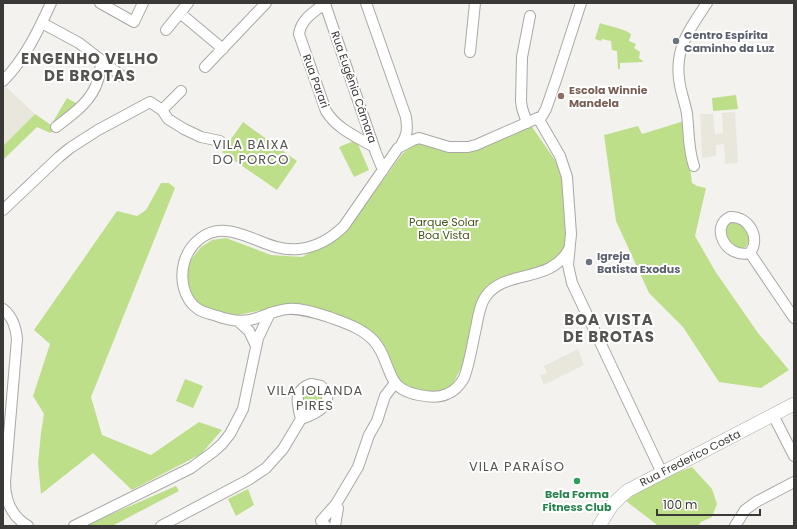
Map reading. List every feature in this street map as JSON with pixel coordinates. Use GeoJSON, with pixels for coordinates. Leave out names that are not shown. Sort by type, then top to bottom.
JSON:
{"type":"FeatureCollection","features":[{"type":"Feature","properties":{"kind":"main road","name":"Rua Frederico Costa"},"geometry":{"type":"LineString","coordinates":[[599,526],[612,504],[648,479],[794,404]]}},
{"type":"Feature","properties":{"kind":"street"},"geometry":{"type":"LineString","coordinates":[[3,81],[26,52],[51,3]]}},
{"type":"Feature","properties":{"kind":"street"},"geometry":{"type":"LineString","coordinates":[[100,3],[134,22],[143,3]]}},
{"type":"Feature","properties":{"kind":"street"},"geometry":{"type":"LineString","coordinates":[[166,30],[188,3]]}},
{"type":"Feature","properties":{"kind":"street"},"geometry":{"type":"LineString","coordinates":[[206,67],[266,3]]}},
{"type":"Feature","properties":{"kind":"street","name":"Rua Parari"},"geometry":{"type":"LineString","coordinates":[[326,3],[306,19],[300,28],[299,34],[326,111],[331,119],[338,126],[374,147]]}},
{"type":"Feature","properties":{"kind":"street","name":"Rua Eugênia Câmara"},"geometry":{"type":"LineString","coordinates":[[326,3],[383,170]]}},
{"type":"Feature","properties":{"kind":"street"},"geometry":{"type":"LineString","coordinates":[[366,3],[406,117],[413,128],[424,139]]}},
{"type":"Feature","properties":{"kind":"street"},"geometry":{"type":"LineString","coordinates":[[470,52],[475,3]]}},
{"type":"Feature","properties":{"kind":"street"},"geometry":{"type":"LineString","coordinates":[[398,148],[413,140],[424,139],[449,147],[468,147],[476,145],[544,114],[581,3]]}},
{"type":"Feature","properties":{"kind":"street"},"geometry":{"type":"LineString","coordinates":[[694,166],[690,152],[686,114],[679,79],[679,64],[684,38],[707,3]]}},
{"type":"Feature","properties":{"kind":"street"},"geometry":{"type":"LineString","coordinates":[[180,13],[223,49]]}},
{"type":"Feature","properties":{"kind":"street"},"geometry":{"type":"LineString","coordinates":[[527,122],[521,101],[522,57],[530,16]]}},
{"type":"Feature","properties":{"kind":"street"},"geometry":{"type":"LineString","coordinates":[[42,23],[79,43],[123,77]]}},
{"type":"Feature","properties":{"kind":"street"},"geometry":{"type":"LineString","coordinates":[[56,127],[75,113],[88,98],[98,81],[102,61]]}},
{"type":"Feature","properties":{"kind":"street"},"geometry":{"type":"LineString","coordinates":[[162,110],[181,91]]}},
{"type":"Feature","properties":{"kind":"street"},"geometry":{"type":"LineString","coordinates":[[3,210],[70,148],[98,130],[150,102],[162,110],[168,119],[184,129],[201,137],[220,141]]}},
{"type":"Feature","properties":{"kind":"street"},"geometry":{"type":"LineString","coordinates":[[406,117],[406,135],[383,170],[344,226],[336,233],[318,244],[300,249],[280,248],[226,231],[217,231],[200,238],[188,253],[182,272],[185,292],[191,303],[203,312],[238,321],[249,320],[289,309],[299,309],[323,315],[356,328],[375,342],[382,353],[395,383],[408,392],[439,396],[446,395],[454,391],[464,378],[479,312],[486,296],[498,286],[559,264],[569,249]]}},
{"type":"Feature","properties":{"kind":"street"},"geometry":{"type":"LineString","coordinates":[[538,118],[560,156],[567,177],[571,234],[568,265],[572,283],[662,473]]}},
{"type":"Feature","properties":{"kind":"street"},"geometry":{"type":"LineString","coordinates":[[750,253],[794,318]]}},
{"type":"Feature","properties":{"kind":"street"},"geometry":{"type":"LineString","coordinates":[[545,270],[563,274],[572,283]]}},
{"type":"Feature","properties":{"kind":"street"},"geometry":{"type":"LineString","coordinates":[[3,310],[12,319],[16,329],[17,339],[4,482],[5,493],[8,505],[14,514],[21,522],[28,526]]}},
{"type":"Feature","properties":{"kind":"street"},"geometry":{"type":"LineString","coordinates":[[74,526],[191,468],[222,444],[234,428],[243,409],[258,338],[270,313]]}},
{"type":"Feature","properties":{"kind":"street"},"geometry":{"type":"LineString","coordinates":[[238,321],[249,331],[256,346]]}},
{"type":"Feature","properties":{"kind":"street"},"geometry":{"type":"LineString","coordinates":[[326,526],[321,521],[336,504],[358,467],[372,428],[377,421],[385,396],[395,383]]}},
{"type":"Feature","properties":{"kind":"street"},"geometry":{"type":"LineString","coordinates":[[773,415],[794,456]]}},
{"type":"Feature","properties":{"kind":"street"},"geometry":{"type":"LineString","coordinates":[[161,526],[248,480],[266,468],[283,449],[301,419]]}},
{"type":"Feature","properties":{"kind":"street"},"geometry":{"type":"LineString","coordinates":[[736,526],[745,510],[756,502],[794,482]]}},
{"type":"Feature","properties":{"kind":"street"},"geometry":{"type":"LineString","coordinates":[[335,526],[338,508],[336,504]]}},
{"type":"Feature","properties":{"kind":"shaded area"},"geometry":{"type":"Polygon","coordinates":[[[6,87],[35,114],[3,146],[3,90],[6,87]]]}},
{"type":"Feature","properties":{"kind":"shaded area"},"geometry":{"type":"Polygon","coordinates":[[[735,112],[738,163],[725,164],[724,144],[716,145],[716,156],[702,158],[700,114],[713,114],[715,134],[723,133],[722,113],[735,112]]]}},
{"type":"Feature","properties":{"kind":"shaded area"},"geometry":{"type":"Polygon","coordinates":[[[578,349],[584,365],[544,385],[540,375],[547,373],[544,366],[578,349]]]}},
{"type":"Feature","properties":{"kind":"green space"},"geometry":{"type":"Polygon","coordinates":[[[600,23],[621,29],[631,34],[629,41],[636,44],[634,48],[640,52],[639,58],[643,62],[620,63],[620,69],[618,69],[617,51],[612,50],[611,41],[602,39],[601,41],[595,39],[600,23]]]}},
{"type":"Feature","properties":{"kind":"green space"},"geometry":{"type":"Polygon","coordinates":[[[736,95],[738,109],[713,111],[712,98],[736,95]]]}},
{"type":"Feature","properties":{"kind":"green space"},"geometry":{"type":"Polygon","coordinates":[[[67,98],[83,107],[50,133],[37,127],[3,160],[3,146],[35,114],[51,125],[67,98]]]}},
{"type":"Feature","properties":{"kind":"green space"},"geometry":{"type":"Polygon","coordinates":[[[684,121],[692,183],[706,188],[695,236],[715,271],[758,333],[789,370],[761,388],[719,382],[683,327],[649,293],[616,221],[604,135],[638,126],[642,134],[684,121]]]}},
{"type":"Feature","properties":{"kind":"green space"},"geometry":{"type":"Polygon","coordinates":[[[243,122],[297,161],[277,190],[222,152],[243,122]]]}},
{"type":"Feature","properties":{"kind":"green space","name":"Parque Solar Boa Vista"},"geometry":{"type":"Polygon","coordinates":[[[522,125],[532,127],[564,173],[567,228],[564,249],[553,263],[480,297],[463,364],[451,388],[441,393],[410,389],[398,380],[370,331],[290,304],[234,316],[200,305],[191,296],[186,283],[187,265],[201,247],[212,240],[226,238],[271,255],[302,257],[344,234],[402,154],[418,142],[463,153],[522,125]]]}},
{"type":"Feature","properties":{"kind":"green space"},"geometry":{"type":"Polygon","coordinates":[[[356,140],[369,170],[354,177],[339,147],[356,140]]]}},
{"type":"Feature","properties":{"kind":"green space"},"geometry":{"type":"Polygon","coordinates":[[[161,183],[169,183],[175,188],[91,397],[102,435],[151,455],[199,422],[222,430],[201,454],[132,490],[93,453],[41,494],[38,463],[44,414],[33,396],[50,344],[34,330],[117,211],[137,216],[146,210],[161,183]]]}},
{"type":"Feature","properties":{"kind":"green space"},"geometry":{"type":"Polygon","coordinates":[[[732,221],[741,224],[749,233],[746,247],[740,248],[732,245],[726,238],[726,225],[732,221]]]}},
{"type":"Feature","properties":{"kind":"green space"},"geometry":{"type":"Polygon","coordinates":[[[185,379],[203,386],[193,408],[176,401],[185,379]]]}},
{"type":"Feature","properties":{"kind":"green space"},"geometry":{"type":"Polygon","coordinates":[[[313,388],[321,391],[324,396],[323,403],[311,413],[304,411],[302,400],[306,389],[313,388]]]}},
{"type":"Feature","properties":{"kind":"green space"},"geometry":{"type":"Polygon","coordinates":[[[692,467],[712,489],[717,504],[712,517],[701,522],[698,526],[657,526],[626,501],[641,489],[692,467]]]}},
{"type":"Feature","properties":{"kind":"green space"},"geometry":{"type":"Polygon","coordinates":[[[176,486],[179,491],[112,526],[84,526],[176,486]]]}},
{"type":"Feature","properties":{"kind":"green space"},"geometry":{"type":"Polygon","coordinates":[[[248,489],[254,505],[236,516],[228,499],[248,489]]]}},
{"type":"Feature","properties":{"kind":"place","name":"Centro Espírita Caminho da Luz"},"geometry":{"type":"Point","coordinates":[676,41]}},
{"type":"Feature","properties":{"kind":"place","name":"Escola Winnie Mandela"},"geometry":{"type":"Point","coordinates":[561,96]}},
{"type":"Feature","properties":{"kind":"place","name":"Igreja Batista Exodus"},"geometry":{"type":"Point","coordinates":[589,262]}},
{"type":"Feature","properties":{"kind":"place","name":"Bela Forma Fitness Club"},"geometry":{"type":"Point","coordinates":[577,481]}},
{"type":"Feature","properties":{"kind":"district","name":"ENGENHO VELHO DE BROTAS"},"geometry":{"type":"Point","coordinates":[90,66]}},
{"type":"Feature","properties":{"kind":"district","name":"VILA BAIXA DO PORCO"},"geometry":{"type":"Point","coordinates":[251,152]}},
{"type":"Feature","properties":{"kind":"district","name":"BOA VISTA DE BROTAS"},"geometry":{"type":"Point","coordinates":[609,328]}},
{"type":"Feature","properties":{"kind":"district","name":"VILA IOLANDA PIRES"},"geometry":{"type":"Point","coordinates":[315,398]}},
{"type":"Feature","properties":{"kind":"district","name":"VILA PARAÍSO"},"geometry":{"type":"Point","coordinates":[517,466]}}]}
